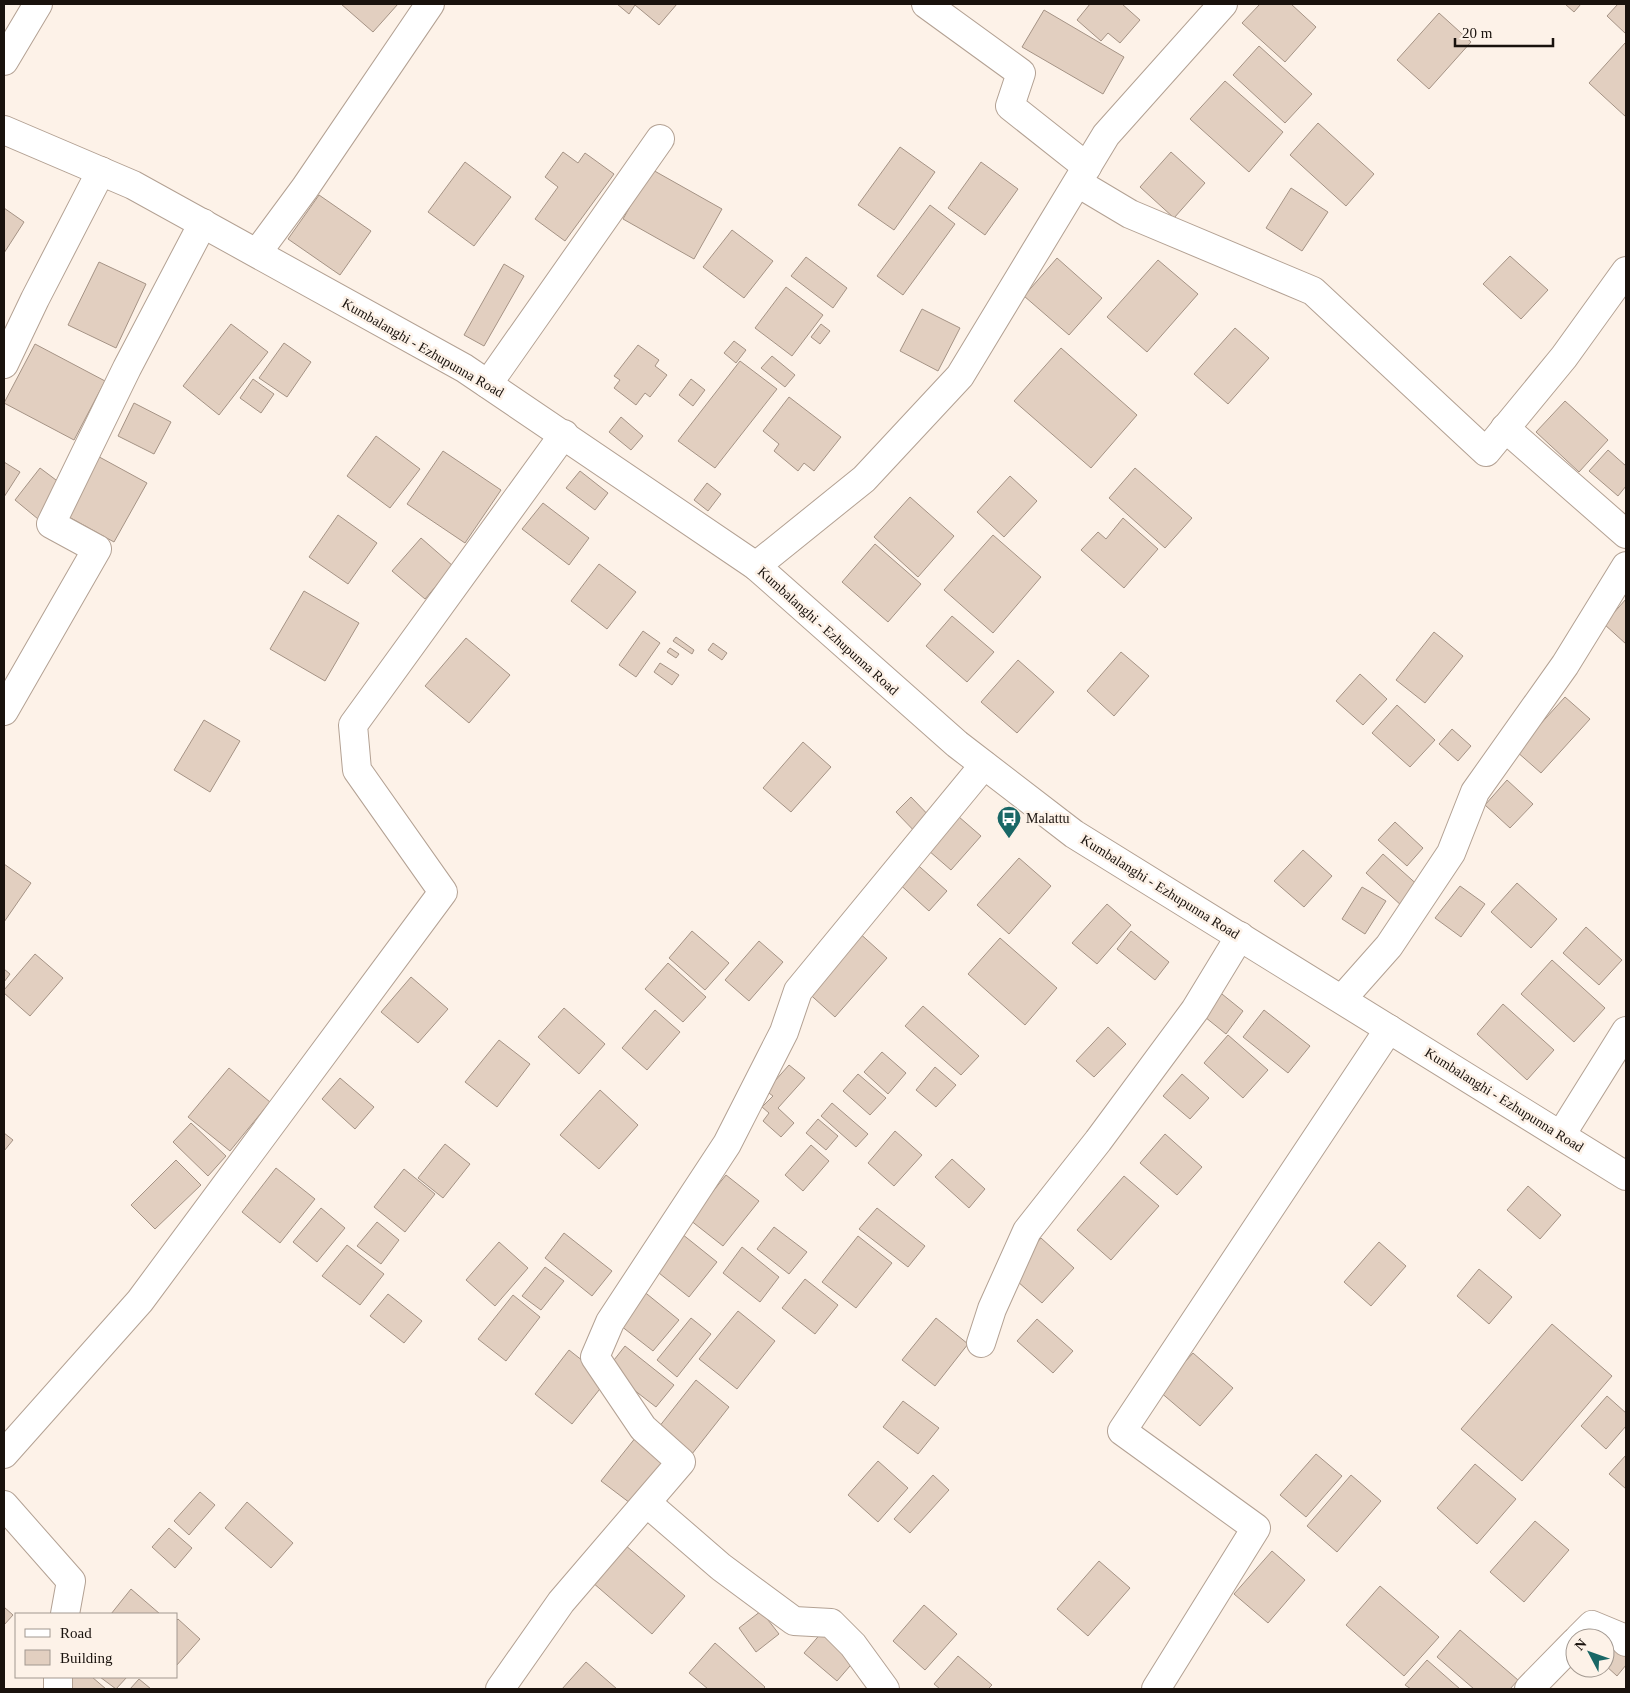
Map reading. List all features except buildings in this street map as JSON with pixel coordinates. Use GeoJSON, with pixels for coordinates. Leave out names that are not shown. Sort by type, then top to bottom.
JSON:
{"type":"FeatureCollection","features":[{"type":"Feature","properties":{"kind":"street"},"geometry":{"type":"LineString","coordinates":[[4,61],[38,4]]}},
{"type":"Feature","properties":{"kind":"street"},"geometry":{"type":"LineString","coordinates":[[258,253],[306,188],[430,4]]}},
{"type":"Feature","properties":{"kind":"street"},"geometry":{"type":"LineString","coordinates":[[926,4],[1021,73],[1010,106],[1082,175],[1130,214],[1313,291],[1486,452],[1564,357],[1626,272]]}},
{"type":"Feature","properties":{"kind":"street"},"geometry":{"type":"LineString","coordinates":[[756,566],[864,479],[960,376],[1106,135],[1222,4]]}},
{"type":"Feature","properties":{"kind":"street","name":"Kumbalanghi - Ezhupunna Road"},"geometry":{"type":"LineString","coordinates":[[4,130],[133,185],[464,368],[756,566],[956,744],[1074,834],[1626,1176]]}},
{"type":"Feature","properties":{"kind":"street"},"geometry":{"type":"LineString","coordinates":[[488,384],[660,138]]}},
{"type":"Feature","properties":{"kind":"street"},"geometry":{"type":"LineString","coordinates":[[4,364],[35,299],[101,172]]}},
{"type":"Feature","properties":{"kind":"street"},"geometry":{"type":"LineString","coordinates":[[4,711],[97,549],[52,524],[127,368],[203,223]]}},
{"type":"Feature","properties":{"kind":"street"},"geometry":{"type":"LineString","coordinates":[[1505,428],[1626,534]]}},
{"type":"Feature","properties":{"kind":"street"},"geometry":{"type":"LineString","coordinates":[[4,1454],[140,1301],[443,892],[357,770],[352,725],[564,434]]}},
{"type":"Feature","properties":{"kind":"street"},"geometry":{"type":"LineString","coordinates":[[1342,999],[1389,946],[1451,853],[1476,792],[1565,665],[1626,566]]}},
{"type":"Feature","properties":{"kind":"street"},"geometry":{"type":"LineString","coordinates":[[500,1689],[561,1602],[681,1462],[643,1428],[595,1357],[610,1322],[727,1144],[784,1032],[798,991],[984,765]]}},
{"type":"Feature","properties":{"kind":"street"},"geometry":{"type":"LineString","coordinates":[[981,1343],[992,1309],[1027,1231],[1098,1141],[1195,1010],[1240,936]]}},
{"type":"Feature","properties":{"kind":"street"},"geometry":{"type":"LineString","coordinates":[[1158,1689],[1256,1528],[1122,1431],[1388,1029]]}},
{"type":"Feature","properties":{"kind":"street"},"geometry":{"type":"LineString","coordinates":[[1561,1135],[1626,1031]]}},
{"type":"Feature","properties":{"kind":"street"},"geometry":{"type":"LineString","coordinates":[[647,1503],[721,1567],[794,1621],[831,1623],[853,1645],[885,1689]]}},
{"type":"Feature","properties":{"kind":"street"},"geometry":{"type":"LineString","coordinates":[[4,1505],[71,1581],[65,1613]]}},
{"type":"Feature","properties":{"kind":"street"},"geometry":{"type":"LineString","coordinates":[[1615,1634],[1622,1637],[1626,1642]]}},
{"type":"Feature","properties":{"kind":"street"},"geometry":{"type":"LineString","coordinates":[[1529,1689],[1565,1652]]}},
{"type":"Feature","properties":{"kind":"place","name":"Malattu"},"geometry":{"type":"Point","coordinates":[1009,839]}}]}
